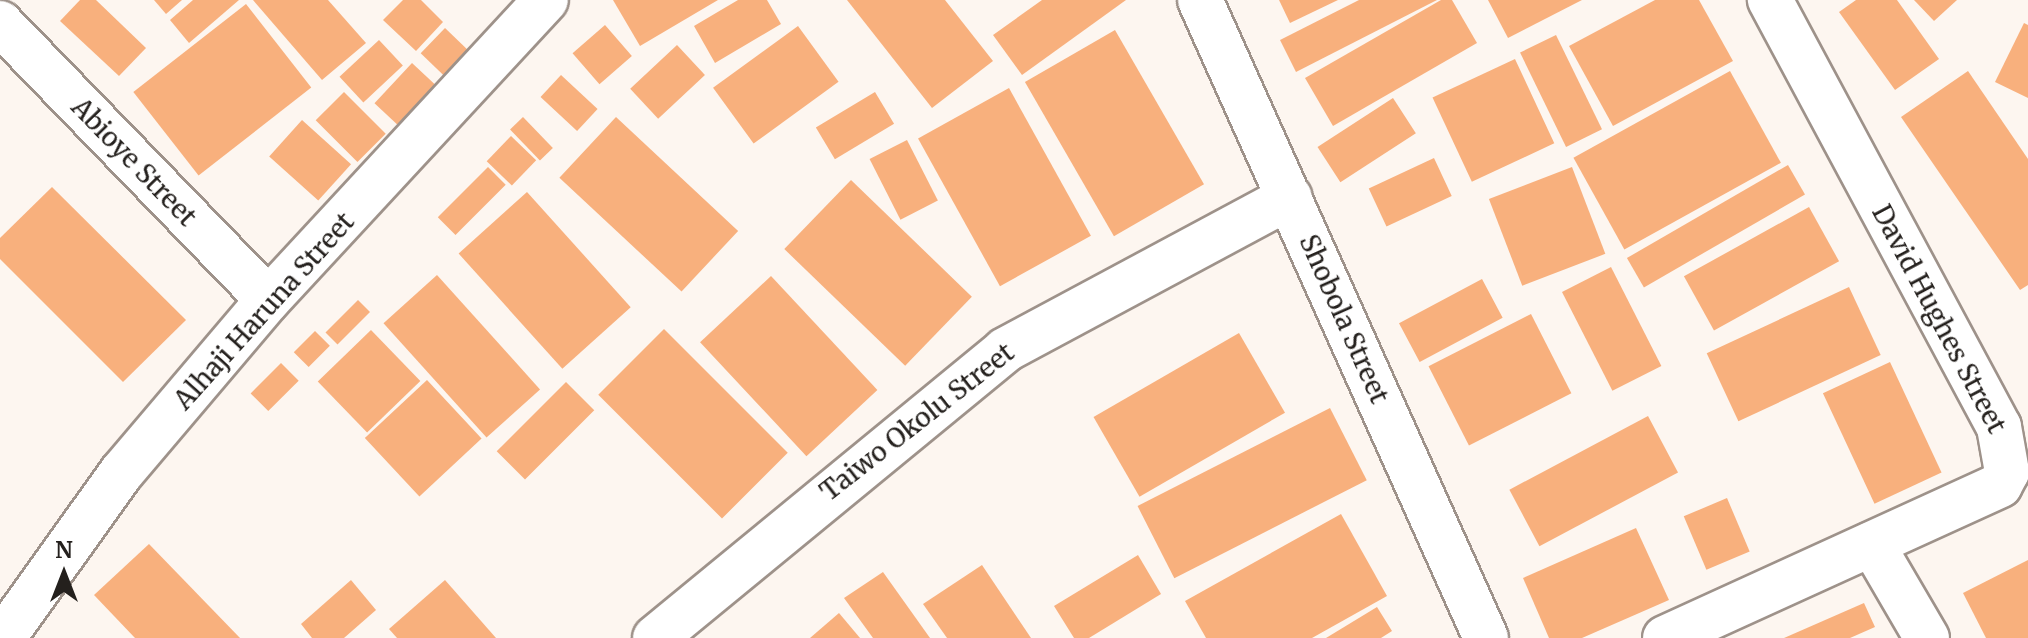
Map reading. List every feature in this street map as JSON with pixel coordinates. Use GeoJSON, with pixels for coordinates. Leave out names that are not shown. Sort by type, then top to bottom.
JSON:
{"type":"FeatureCollection","features":[{"type":"Feature","properties":{"kind":"street","name":"Alhaji Haruna Street"},"geometry":{"type":"LineString","coordinates":[[9,611],[268,300],[546,0]]}},
{"type":"Feature","properties":{"kind":"street","name":"Shobola Street"},"geometry":{"type":"LineString","coordinates":[[1200,0],[1486,638]]}},
{"type":"Feature","properties":{"kind":"street","name":"David Hughes Street"},"geometry":{"type":"LineString","coordinates":[[1665,638],[2000,485],[2009,457],[1770,0]]}},
{"type":"Feature","properties":{"kind":"street","name":"Abioye Street"},"geometry":{"type":"LineString","coordinates":[[0,23],[268,300]]}},
{"type":"Feature","properties":{"kind":"street","name":"Taiwo Okolu Street"},"geometry":{"type":"LineString","coordinates":[[655,638],[1005,350],[1290,197]]}},
{"type":"Feature","properties":{"kind":"street"},"geometry":{"type":"LineString","coordinates":[[1872,544],[1927,638]]}},
{"type":"Feature","properties":{"kind":"building"},"geometry":{"type":"Polygon","coordinates":[[[80,0],[96,0],[146,48],[119,76],[60,21],[80,0]]]}},
{"type":"Feature","properties":{"kind":"building"},"geometry":{"type":"Polygon","coordinates":[[[154,0],[182,0],[166,14],[154,0]]]}},
{"type":"Feature","properties":{"kind":"building"},"geometry":{"type":"Polygon","coordinates":[[[193,0],[239,0],[189,43],[170,20],[193,0]]]}},
{"type":"Feature","properties":{"kind":"building"},"geometry":{"type":"Polygon","coordinates":[[[253,0],[328,0],[366,43],[322,80],[253,0]]]}},
{"type":"Feature","properties":{"kind":"building"},"geometry":{"type":"Polygon","coordinates":[[[403,0],[421,0],[443,22],[416,51],[383,20],[403,0]]]}},
{"type":"Feature","properties":{"kind":"building"},"geometry":{"type":"Polygon","coordinates":[[[613,0],[718,0],[640,46],[613,0]]]}},
{"type":"Feature","properties":{"kind":"building"},"geometry":{"type":"Polygon","coordinates":[[[738,0],[767,0],[781,24],[715,63],[694,26],[738,0]]]}},
{"type":"Feature","properties":{"kind":"building"},"geometry":{"type":"Polygon","coordinates":[[[847,0],[945,0],[993,61],[932,108],[847,0]]]}},
{"type":"Feature","properties":{"kind":"building"},"geometry":{"type":"Polygon","coordinates":[[[1042,0],[1126,0],[1022,75],[993,35],[1042,0]]]}},
{"type":"Feature","properties":{"kind":"building"},"geometry":{"type":"Polygon","coordinates":[[[1279,0],[1338,0],[1290,23],[1279,0]]]}},
{"type":"Feature","properties":{"kind":"building"},"geometry":{"type":"Polygon","coordinates":[[[1359,0],[1437,0],[1296,72],[1280,40],[1359,0]]]}},
{"type":"Feature","properties":{"kind":"building"},"geometry":{"type":"Polygon","coordinates":[[[1441,0],[1452,0],[1477,43],[1333,126],[1305,78],[1441,0]]]}},
{"type":"Feature","properties":{"kind":"building"},"geometry":{"type":"Polygon","coordinates":[[[1488,0],[1582,0],[1508,38],[1488,0]]]}},
{"type":"Feature","properties":{"kind":"building"},"geometry":{"type":"Polygon","coordinates":[[[1655,0],[1699,0],[1733,61],[1613,126],[1569,46],[1655,0]]]}},
{"type":"Feature","properties":{"kind":"building"},"geometry":{"type":"Polygon","coordinates":[[[1856,0],[1897,0],[1939,59],[1895,90],[1839,12],[1856,0]]]}},
{"type":"Feature","properties":{"kind":"building"},"geometry":{"type":"Polygon","coordinates":[[[1914,0],[1957,0],[1934,21],[1914,0]]]}},
{"type":"Feature","properties":{"kind":"building"},"geometry":{"type":"Polygon","coordinates":[[[246,4],[311,88],[199,176],[133,92],[246,4]]]}},
{"type":"Feature","properties":{"kind":"building"},"geometry":{"type":"Polygon","coordinates":[[[2024,23],[2028,25],[2028,98],[1995,82],[2024,23]]]}},
{"type":"Feature","properties":{"kind":"building"},"geometry":{"type":"Polygon","coordinates":[[[605,25],[632,56],[599,84],[573,53],[605,25]]]}},
{"type":"Feature","properties":{"kind":"building"},"geometry":{"type":"Polygon","coordinates":[[[798,26],[839,82],[754,144],[713,88],[798,26]]]}},
{"type":"Feature","properties":{"kind":"building"},"geometry":{"type":"Polygon","coordinates":[[[445,28],[473,55],[449,80],[421,53],[445,28]]]}},
{"type":"Feature","properties":{"kind":"building"},"geometry":{"type":"Polygon","coordinates":[[[1115,30],[1204,184],[1114,236],[1025,82],[1115,30]]]}},
{"type":"Feature","properties":{"kind":"building"},"geometry":{"type":"Polygon","coordinates":[[[1556,35],[1602,129],[1566,147],[1520,53],[1556,35]]]}},
{"type":"Feature","properties":{"kind":"building"},"geometry":{"type":"Polygon","coordinates":[[[379,40],[403,66],[363,102],[340,77],[379,40]]]}},
{"type":"Feature","properties":{"kind":"building"},"geometry":{"type":"Polygon","coordinates":[[[677,45],[705,75],[658,119],[630,89],[677,45]]]}},
{"type":"Feature","properties":{"kind":"building"},"geometry":{"type":"Polygon","coordinates":[[[1515,59],[1554,143],[1472,182],[1433,97],[1515,59]]]}},
{"type":"Feature","properties":{"kind":"building"},"geometry":{"type":"Polygon","coordinates":[[[412,63],[445,94],[407,134],[374,103],[412,63]]]}},
{"type":"Feature","properties":{"kind":"building"},"geometry":{"type":"Polygon","coordinates":[[[1730,71],[1781,163],[1624,250],[1573,158],[1730,71]]]}},
{"type":"Feature","properties":{"kind":"building"},"geometry":{"type":"Polygon","coordinates":[[[1968,71],[2028,159],[2028,285],[2020,290],[1901,117],[1968,71]]]}},
{"type":"Feature","properties":{"kind":"building"},"geometry":{"type":"Polygon","coordinates":[[[561,75],[598,109],[577,131],[541,97],[561,75]]]}},
{"type":"Feature","properties":{"kind":"building"},"geometry":{"type":"Polygon","coordinates":[[[1009,88],[1091,236],[1000,286],[918,138],[1009,88]]]}},
{"type":"Feature","properties":{"kind":"building"},"geometry":{"type":"Polygon","coordinates":[[[344,92],[386,134],[357,162],[316,120],[344,92]]]}},
{"type":"Feature","properties":{"kind":"building"},"geometry":{"type":"Polygon","coordinates":[[[875,92],[894,124],[835,159],[816,128],[875,92]]]}},
{"type":"Feature","properties":{"kind":"building"},"geometry":{"type":"Polygon","coordinates":[[[1393,98],[1416,133],[1340,182],[1318,147],[1393,98]]]}},
{"type":"Feature","properties":{"kind":"building"},"geometry":{"type":"Polygon","coordinates":[[[523,117],[553,148],[540,160],[510,130],[523,117]]]}},
{"type":"Feature","properties":{"kind":"building"},"geometry":{"type":"Polygon","coordinates":[[[616,117],[738,231],[682,292],[559,178],[616,117]]]}},
{"type":"Feature","properties":{"kind":"building"},"geometry":{"type":"Polygon","coordinates":[[[302,120],[351,164],[318,201],[269,156],[302,120]]]}},
{"type":"Feature","properties":{"kind":"building"},"geometry":{"type":"Polygon","coordinates":[[[511,136],[536,160],[512,185],[487,161],[511,136]]]}},
{"type":"Feature","properties":{"kind":"building"},"geometry":{"type":"Polygon","coordinates":[[[907,140],[938,201],[900,220],[870,159],[907,140]]]}},
{"type":"Feature","properties":{"kind":"building"},"geometry":{"type":"Polygon","coordinates":[[[1434,158],[1452,196],[1386,226],[1369,188],[1434,158]]]}},
{"type":"Feature","properties":{"kind":"building"},"geometry":{"type":"Polygon","coordinates":[[[1788,165],[1805,194],[1644,287],[1627,258],[1788,165]]]}},
{"type":"Feature","properties":{"kind":"building"},"geometry":{"type":"Polygon","coordinates":[[[488,167],[506,185],[455,235],[438,217],[488,167]]]}},
{"type":"Feature","properties":{"kind":"building"},"geometry":{"type":"Polygon","coordinates":[[[1572,167],[1605,254],[1522,286],[1489,199],[1572,167]]]}},
{"type":"Feature","properties":{"kind":"building"},"geometry":{"type":"Polygon","coordinates":[[[851,180],[972,297],[905,366],[784,249],[851,180]]]}},
{"type":"Feature","properties":{"kind":"building"},"geometry":{"type":"Polygon","coordinates":[[[52,187],[186,320],[123,382],[0,259],[0,238],[52,187]]]}},
{"type":"Feature","properties":{"kind":"building"},"geometry":{"type":"Polygon","coordinates":[[[527,192],[631,307],[562,369],[459,254],[527,192]]]}},
{"type":"Feature","properties":{"kind":"building"},"geometry":{"type":"Polygon","coordinates":[[[1809,207],[1839,261],[1714,331],[1684,276],[1809,207]]]}},
{"type":"Feature","properties":{"kind":"building"},"geometry":{"type":"Polygon","coordinates":[[[1611,267],[1661,366],[1612,391],[1562,292],[1611,267]]]}},
{"type":"Feature","properties":{"kind":"building"},"geometry":{"type":"Polygon","coordinates":[[[437,275],[540,389],[487,438],[383,323],[437,275]]]}},
{"type":"Feature","properties":{"kind":"building"},"geometry":{"type":"Polygon","coordinates":[[[771,276],[877,390],[806,456],[700,342],[771,276]]]}},
{"type":"Feature","properties":{"kind":"building"},"geometry":{"type":"Polygon","coordinates":[[[1482,279],[1503,318],[1420,362],[1399,323],[1482,279]]]}},
{"type":"Feature","properties":{"kind":"building"},"geometry":{"type":"Polygon","coordinates":[[[1849,287],[1881,355],[1738,421],[1707,353],[1849,287]]]}},
{"type":"Feature","properties":{"kind":"building"},"geometry":{"type":"Polygon","coordinates":[[[358,300],[370,312],[337,345],[325,333],[358,300]]]}},
{"type":"Feature","properties":{"kind":"building"},"geometry":{"type":"Polygon","coordinates":[[[1531,314],[1571,393],[1469,446],[1429,366],[1531,314]]]}},
{"type":"Feature","properties":{"kind":"building"},"geometry":{"type":"Polygon","coordinates":[[[664,329],[788,453],[722,519],[598,395],[664,329]]]}},
{"type":"Feature","properties":{"kind":"building"},"geometry":{"type":"Polygon","coordinates":[[[371,330],[420,381],[367,432],[318,381],[371,330]]]}},
{"type":"Feature","properties":{"kind":"building"},"geometry":{"type":"Polygon","coordinates":[[[315,331],[330,346],[309,367],[294,352],[315,331]]]}},
{"type":"Feature","properties":{"kind":"building"},"geometry":{"type":"Polygon","coordinates":[[[1239,333],[1285,413],[1140,497],[1094,417],[1239,333]]]}},
{"type":"Feature","properties":{"kind":"building"},"geometry":{"type":"Polygon","coordinates":[[[1890,362],[1942,473],[1874,504],[1823,393],[1890,362]]]}},
{"type":"Feature","properties":{"kind":"building"},"geometry":{"type":"Polygon","coordinates":[[[281,363],[299,381],[268,411],[251,393],[281,363]]]}},
{"type":"Feature","properties":{"kind":"building"},"geometry":{"type":"Polygon","coordinates":[[[427,380],[482,439],[419,496],[365,438],[427,380]]]}},
{"type":"Feature","properties":{"kind":"building"},"geometry":{"type":"Polygon","coordinates":[[[566,382],[594,410],[525,480],[497,451],[566,382]]]}},
{"type":"Feature","properties":{"kind":"building"},"geometry":{"type":"Polygon","coordinates":[[[1330,408],[1367,480],[1174,578],[1138,506],[1330,408]]]}},
{"type":"Feature","properties":{"kind":"building"},"geometry":{"type":"Polygon","coordinates":[[[1648,416],[1678,473],[1539,546],[1509,490],[1648,416]]]}},
{"type":"Feature","properties":{"kind":"building"},"geometry":{"type":"Polygon","coordinates":[[[1727,498],[1750,551],[1706,570],[1684,516],[1727,498]]]}},
{"type":"Feature","properties":{"kind":"building"},"geometry":{"type":"Polygon","coordinates":[[[1341,514],[1387,596],[1312,638],[1206,638],[1185,601],[1341,514]]]}},
{"type":"Feature","properties":{"kind":"building"},"geometry":{"type":"Polygon","coordinates":[[[1636,528],[1669,600],[1582,638],[1549,638],[1523,578],[1636,528]]]}},
{"type":"Feature","properties":{"kind":"building"},"geometry":{"type":"Polygon","coordinates":[[[149,544],[240,638],[135,638],[94,595],[149,544]]]}},
{"type":"Feature","properties":{"kind":"building"},"geometry":{"type":"Polygon","coordinates":[[[1138,555],[1161,594],[1089,638],[1074,638],[1054,606],[1138,555]]]}},
{"type":"Feature","properties":{"kind":"building"},"geometry":{"type":"Polygon","coordinates":[[[2028,560],[2028,638],[1986,638],[1963,593],[2028,560]]]}},
{"type":"Feature","properties":{"kind":"building"},"geometry":{"type":"Polygon","coordinates":[[[982,565],[1031,638],[947,638],[923,604],[982,565]]]}},
{"type":"Feature","properties":{"kind":"building"},"geometry":{"type":"Polygon","coordinates":[[[883,572],[930,638],[873,638],[844,598],[883,572]]]}},
{"type":"Feature","properties":{"kind":"building"},"geometry":{"type":"Polygon","coordinates":[[[351,580],[376,610],[344,638],[312,638],[301,624],[351,580]]]}},
{"type":"Feature","properties":{"kind":"building"},"geometry":{"type":"Polygon","coordinates":[[[445,580],[496,638],[397,638],[389,629],[445,580]]]}},
{"type":"Feature","properties":{"kind":"building"},"geometry":{"type":"Polygon","coordinates":[[[1864,603],[1875,627],[1850,638],[1784,638],[1864,603]]]}},
{"type":"Feature","properties":{"kind":"building"},"geometry":{"type":"Polygon","coordinates":[[[1377,607],[1392,631],[1381,638],[1326,638],[1377,607]]]}},
{"type":"Feature","properties":{"kind":"building"},"geometry":{"type":"Polygon","coordinates":[[[839,613],[860,638],[810,638],[839,613]]]}}]}
